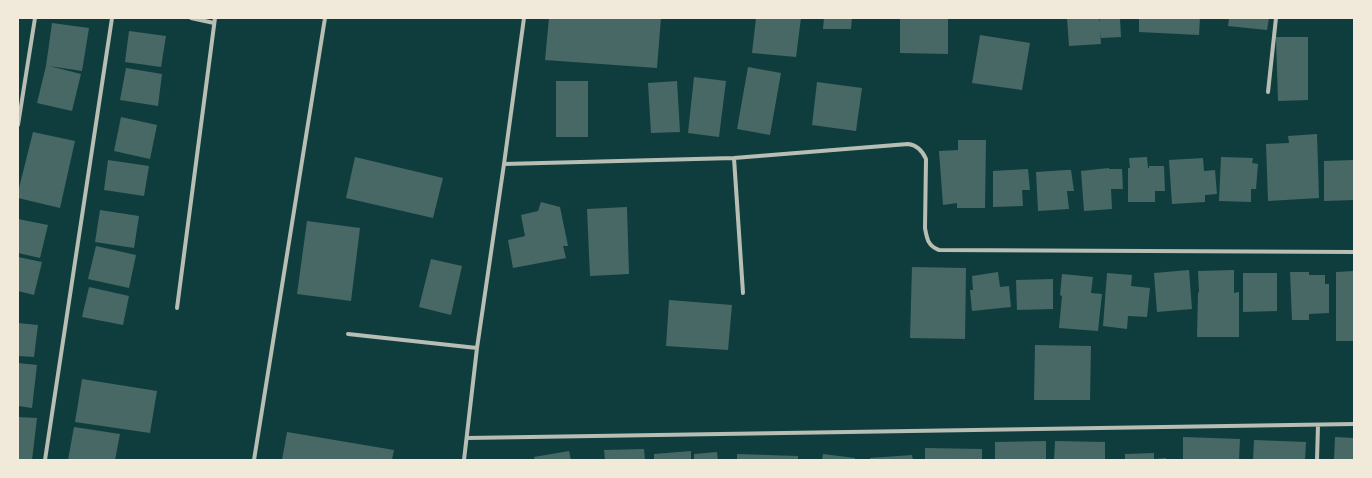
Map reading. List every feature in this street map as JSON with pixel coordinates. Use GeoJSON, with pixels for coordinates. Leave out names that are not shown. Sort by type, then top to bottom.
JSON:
{"type":"FeatureCollection","features":[{"type":"Feature","properties":{"kind":"street"},"geometry":{"type":"LineString","coordinates":[[18,125],[35,18]]}},
{"type":"Feature","properties":{"kind":"street"},"geometry":{"type":"LineString","coordinates":[[45,460],[112,18]]}},
{"type":"Feature","properties":{"kind":"street"},"geometry":{"type":"LineString","coordinates":[[177,308],[214,20],[191,18]]}},
{"type":"Feature","properties":{"kind":"street"},"geometry":{"type":"LineString","coordinates":[[254,460],[325,18]]}},
{"type":"Feature","properties":{"kind":"street"},"geometry":{"type":"LineString","coordinates":[[464,460],[477,348],[524,18]]}},
{"type":"Feature","properties":{"kind":"street"},"geometry":{"type":"LineString","coordinates":[[1268,92],[1276,18]]}},
{"type":"Feature","properties":{"kind":"street"},"geometry":{"type":"LineString","coordinates":[[504,164],[734,158],[908,144],[913,145],[922,151],[926,159],[927,238],[929,244],[939,250],[1354,252]]}},
{"type":"Feature","properties":{"kind":"street"},"geometry":{"type":"LineString","coordinates":[[734,158],[743,293]]}},
{"type":"Feature","properties":{"kind":"street"},"geometry":{"type":"LineString","coordinates":[[348,334],[477,348]]}},
{"type":"Feature","properties":{"kind":"street"},"geometry":{"type":"LineString","coordinates":[[467,438],[1354,424]]}},
{"type":"Feature","properties":{"kind":"street"},"geometry":{"type":"LineString","coordinates":[[1317,460],[1318,425]]}},
{"type":"Feature","properties":{"kind":"building"},"geometry":{"type":"Polygon","coordinates":[[[549,18],[661,18],[657,68],[545,60],[549,18]]]}},
{"type":"Feature","properties":{"kind":"building"},"geometry":{"type":"Polygon","coordinates":[[[756,18],[801,18],[796,57],[752,53],[756,18]]]}},
{"type":"Feature","properties":{"kind":"building"},"geometry":{"type":"Polygon","coordinates":[[[824,18],[852,18],[851,29],[823,29],[824,18]]]}},
{"type":"Feature","properties":{"kind":"building"},"geometry":{"type":"Polygon","coordinates":[[[900,18],[948,18],[948,54],[900,53],[900,18]]]}},
{"type":"Feature","properties":{"kind":"building"},"geometry":{"type":"Polygon","coordinates":[[[1067,18],[1099,18],[1099,22],[1100,18],[1120,18],[1121,37],[1101,38],[1100,30],[1101,44],[1069,46],[1067,18]]]}},
{"type":"Feature","properties":{"kind":"building"},"geometry":{"type":"Polygon","coordinates":[[[1139,18],[1200,18],[1199,35],[1139,32],[1139,18]]]}},
{"type":"Feature","properties":{"kind":"building"},"geometry":{"type":"Polygon","coordinates":[[[1229,18],[1269,18],[1267,30],[1228,26],[1229,18]]]}},
{"type":"Feature","properties":{"kind":"building"},"geometry":{"type":"Polygon","coordinates":[[[52,23],[89,28],[82,71],[49,66],[81,74],[72,111],[37,103],[46,66],[52,23]]]}},
{"type":"Feature","properties":{"kind":"building"},"geometry":{"type":"Polygon","coordinates":[[[129,31],[166,36],[161,67],[125,62],[129,31]]]}},
{"type":"Feature","properties":{"kind":"building"},"geometry":{"type":"Polygon","coordinates":[[[980,35],[1030,43],[1022,90],[972,83],[980,35]]]}},
{"type":"Feature","properties":{"kind":"building"},"geometry":{"type":"Polygon","coordinates":[[[1276,37],[1308,37],[1308,100],[1278,101],[1276,37]]]}},
{"type":"Feature","properties":{"kind":"building"},"geometry":{"type":"Polygon","coordinates":[[[748,67],[781,73],[770,135],[737,129],[748,67]]]}},
{"type":"Feature","properties":{"kind":"building"},"geometry":{"type":"Polygon","coordinates":[[[126,68],[162,74],[158,106],[120,100],[126,68]]]}},
{"type":"Feature","properties":{"kind":"building"},"geometry":{"type":"Polygon","coordinates":[[[694,77],[726,81],[719,137],[688,133],[694,77]]]}},
{"type":"Feature","properties":{"kind":"building"},"geometry":{"type":"Polygon","coordinates":[[[556,81],[588,81],[588,137],[556,137],[556,81]]]}},
{"type":"Feature","properties":{"kind":"building"},"geometry":{"type":"Polygon","coordinates":[[[677,81],[680,132],[651,133],[648,83],[677,81]]]}},
{"type":"Feature","properties":{"kind":"building"},"geometry":{"type":"Polygon","coordinates":[[[817,82],[862,88],[856,131],[812,125],[817,82]]]}},
{"type":"Feature","properties":{"kind":"building"},"geometry":{"type":"Polygon","coordinates":[[[121,117],[157,125],[150,159],[114,151],[121,117]]]}},
{"type":"Feature","properties":{"kind":"building"},"geometry":{"type":"Polygon","coordinates":[[[33,132],[75,141],[60,208],[18,198],[18,192],[33,132]]]}},
{"type":"Feature","properties":{"kind":"building"},"geometry":{"type":"Polygon","coordinates":[[[1317,134],[1319,198],[1268,201],[1266,144],[1289,143],[1288,136],[1317,134]]]}},
{"type":"Feature","properties":{"kind":"building"},"geometry":{"type":"Polygon","coordinates":[[[958,140],[986,140],[985,208],[957,208],[957,203],[943,205],[939,151],[958,150],[958,140]]]}},
{"type":"Feature","properties":{"kind":"building"},"geometry":{"type":"Polygon","coordinates":[[[355,157],[443,178],[433,218],[346,198],[355,157]]]}},
{"type":"Feature","properties":{"kind":"building"},"geometry":{"type":"Polygon","coordinates":[[[1147,157],[1148,168],[1149,166],[1164,166],[1165,191],[1155,191],[1155,202],[1128,202],[1128,168],[1130,168],[1129,158],[1147,157]]]}},
{"type":"Feature","properties":{"kind":"building"},"geometry":{"type":"Polygon","coordinates":[[[1221,157],[1253,158],[1252,163],[1258,164],[1256,189],[1251,189],[1251,202],[1219,201],[1221,157]]]}},
{"type":"Feature","properties":{"kind":"building"},"geometry":{"type":"Polygon","coordinates":[[[1203,158],[1204,171],[1215,170],[1217,194],[1205,195],[1205,202],[1172,204],[1169,160],[1203,158]]]}},
{"type":"Feature","properties":{"kind":"building"},"geometry":{"type":"Polygon","coordinates":[[[108,160],[149,166],[144,196],[104,190],[108,160]]]}},
{"type":"Feature","properties":{"kind":"building"},"geometry":{"type":"Polygon","coordinates":[[[1353,160],[1354,200],[1324,201],[1324,161],[1353,160]]]}},
{"type":"Feature","properties":{"kind":"building"},"geometry":{"type":"Polygon","coordinates":[[[1109,168],[1122,169],[1123,189],[1111,189],[1112,209],[1084,211],[1081,171],[1109,168]]]}},
{"type":"Feature","properties":{"kind":"building"},"geometry":{"type":"Polygon","coordinates":[[[1028,169],[1030,190],[1022,190],[1023,206],[993,207],[993,171],[1028,169]]]}},
{"type":"Feature","properties":{"kind":"building"},"geometry":{"type":"Polygon","coordinates":[[[1071,170],[1074,191],[1067,191],[1069,209],[1038,211],[1036,172],[1071,170]]]}},
{"type":"Feature","properties":{"kind":"building"},"geometry":{"type":"Polygon","coordinates":[[[541,202],[560,207],[568,246],[563,246],[566,258],[513,268],[508,240],[525,236],[521,215],[538,211],[541,202]]]}},
{"type":"Feature","properties":{"kind":"building"},"geometry":{"type":"Polygon","coordinates":[[[627,207],[629,274],[590,276],[587,209],[627,207]]]}},
{"type":"Feature","properties":{"kind":"building"},"geometry":{"type":"Polygon","coordinates":[[[100,210],[139,216],[134,248],[95,242],[100,210]]]}},
{"type":"Feature","properties":{"kind":"building"},"geometry":{"type":"Polygon","coordinates":[[[18,219],[48,225],[40,258],[18,253],[18,219]]]}},
{"type":"Feature","properties":{"kind":"building"},"geometry":{"type":"Polygon","coordinates":[[[307,221],[360,228],[351,301],[297,294],[307,221]]]}},
{"type":"Feature","properties":{"kind":"building"},"geometry":{"type":"Polygon","coordinates":[[[96,246],[136,255],[129,288],[88,279],[96,246]]]}},
{"type":"Feature","properties":{"kind":"building"},"geometry":{"type":"Polygon","coordinates":[[[18,257],[42,262],[34,295],[18,291],[18,257]]]}},
{"type":"Feature","properties":{"kind":"building"},"geometry":{"type":"Polygon","coordinates":[[[431,259],[462,266],[451,315],[419,307],[431,259]]]}},
{"type":"Feature","properties":{"kind":"building"},"geometry":{"type":"Polygon","coordinates":[[[912,267],[966,268],[965,339],[910,338],[912,267]]]}},
{"type":"Feature","properties":{"kind":"building"},"geometry":{"type":"Polygon","coordinates":[[[1189,270],[1192,309],[1157,312],[1154,273],[1189,270]]]}},
{"type":"Feature","properties":{"kind":"building"},"geometry":{"type":"Polygon","coordinates":[[[1234,270],[1234,293],[1239,292],[1239,337],[1197,337],[1199,292],[1198,271],[1234,270]]]}},
{"type":"Feature","properties":{"kind":"building"},"geometry":{"type":"Polygon","coordinates":[[[1354,271],[1354,341],[1336,341],[1336,272],[1354,271]]]}},
{"type":"Feature","properties":{"kind":"building"},"geometry":{"type":"Polygon","coordinates":[[[998,272],[1000,287],[1009,286],[1011,307],[972,311],[970,290],[973,290],[972,276],[998,272]]]}},
{"type":"Feature","properties":{"kind":"building"},"geometry":{"type":"Polygon","coordinates":[[[1290,272],[1309,272],[1309,275],[1325,275],[1325,284],[1329,284],[1329,313],[1309,314],[1309,320],[1292,320],[1290,272]]]}},
{"type":"Feature","properties":{"kind":"building"},"geometry":{"type":"Polygon","coordinates":[[[1107,273],[1132,275],[1131,286],[1150,288],[1147,317],[1128,316],[1127,329],[1103,326],[1107,273]]]}},
{"type":"Feature","properties":{"kind":"building"},"geometry":{"type":"Polygon","coordinates":[[[1243,273],[1277,273],[1277,311],[1243,312],[1243,273]]]}},
{"type":"Feature","properties":{"kind":"building"},"geometry":{"type":"Polygon","coordinates":[[[1062,274],[1093,277],[1091,293],[1102,294],[1098,331],[1059,328],[1062,296],[1060,295],[1062,274]]]}},
{"type":"Feature","properties":{"kind":"building"},"geometry":{"type":"Polygon","coordinates":[[[1053,279],[1053,309],[1017,310],[1016,280],[1053,279]]]}},
{"type":"Feature","properties":{"kind":"building"},"geometry":{"type":"Polygon","coordinates":[[[89,287],[129,296],[123,325],[82,317],[89,287]]]}},
{"type":"Feature","properties":{"kind":"building"},"geometry":{"type":"Polygon","coordinates":[[[669,300],[732,305],[728,350],[666,346],[669,300]]]}},
{"type":"Feature","properties":{"kind":"building"},"geometry":{"type":"Polygon","coordinates":[[[18,323],[38,325],[34,357],[18,356],[18,323]]]}},
{"type":"Feature","properties":{"kind":"building"},"geometry":{"type":"Polygon","coordinates":[[[1035,345],[1091,346],[1090,400],[1034,400],[1035,345]]]}},
{"type":"Feature","properties":{"kind":"building"},"geometry":{"type":"Polygon","coordinates":[[[18,363],[37,365],[32,408],[18,406],[18,363]]]}},
{"type":"Feature","properties":{"kind":"building"},"geometry":{"type":"Polygon","coordinates":[[[82,379],[157,391],[150,433],[75,422],[82,379]]]}},
{"type":"Feature","properties":{"kind":"building"},"geometry":{"type":"Polygon","coordinates":[[[18,417],[37,418],[32,460],[18,460],[18,417]]]}},
{"type":"Feature","properties":{"kind":"building"},"geometry":{"type":"Polygon","coordinates":[[[74,427],[120,434],[115,460],[68,460],[74,427]]]}},
{"type":"Feature","properties":{"kind":"building"},"geometry":{"type":"Polygon","coordinates":[[[287,432],[394,450],[392,460],[282,460],[287,432]]]}},
{"type":"Feature","properties":{"kind":"building"},"geometry":{"type":"Polygon","coordinates":[[[1183,437],[1240,439],[1239,460],[1183,460],[1183,437]]]}},
{"type":"Feature","properties":{"kind":"building"},"geometry":{"type":"Polygon","coordinates":[[[1335,437],[1354,438],[1354,460],[1334,460],[1335,437]]]}},
{"type":"Feature","properties":{"kind":"building"},"geometry":{"type":"Polygon","coordinates":[[[1254,440],[1306,442],[1305,460],[1253,460],[1254,440]]]}},
{"type":"Feature","properties":{"kind":"building"},"geometry":{"type":"Polygon","coordinates":[[[1046,441],[1046,460],[995,460],[995,442],[1046,441]]]}},
{"type":"Feature","properties":{"kind":"building"},"geometry":{"type":"Polygon","coordinates":[[[1055,441],[1105,442],[1105,460],[1054,460],[1055,441]]]}},
{"type":"Feature","properties":{"kind":"building"},"geometry":{"type":"Polygon","coordinates":[[[925,448],[982,449],[982,460],[925,460],[925,448]]]}},
{"type":"Feature","properties":{"kind":"building"},"geometry":{"type":"Polygon","coordinates":[[[644,449],[645,460],[605,460],[604,450],[644,449]]]}},
{"type":"Feature","properties":{"kind":"building"},"geometry":{"type":"Polygon","coordinates":[[[569,451],[571,460],[535,460],[534,457],[569,451]]]}},
{"type":"Feature","properties":{"kind":"building"},"geometry":{"type":"Polygon","coordinates":[[[691,451],[691,460],[654,460],[654,454],[691,451]]]}},
{"type":"Feature","properties":{"kind":"building"},"geometry":{"type":"Polygon","coordinates":[[[717,452],[718,460],[694,460],[694,454],[717,452]]]}},
{"type":"Feature","properties":{"kind":"building"},"geometry":{"type":"Polygon","coordinates":[[[1154,453],[1154,459],[1166,458],[1166,460],[1125,460],[1125,454],[1154,453]]]}},
{"type":"Feature","properties":{"kind":"building"},"geometry":{"type":"Polygon","coordinates":[[[737,454],[798,456],[798,460],[737,460],[737,454]]]}},
{"type":"Feature","properties":{"kind":"building"},"geometry":{"type":"Polygon","coordinates":[[[823,454],[855,458],[855,460],[822,460],[823,454]]]}},
{"type":"Feature","properties":{"kind":"building"},"geometry":{"type":"Polygon","coordinates":[[[912,455],[913,460],[870,460],[870,458],[912,455]]]}}]}
